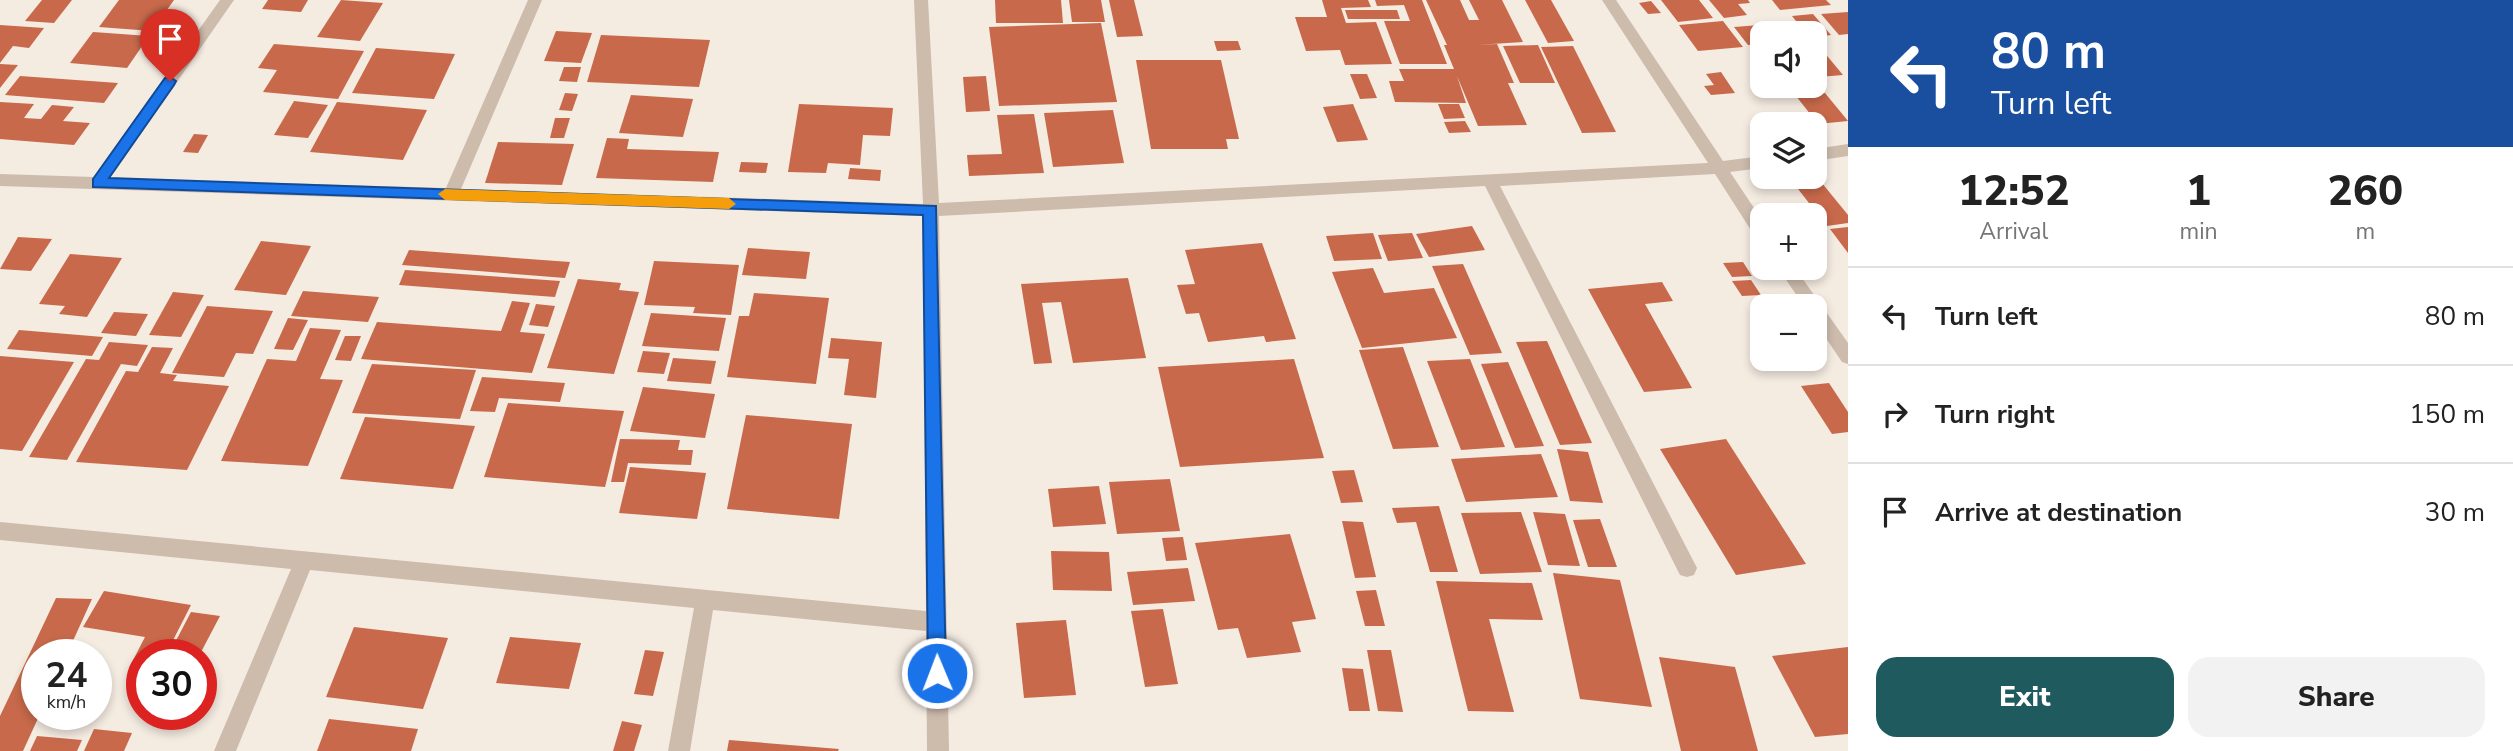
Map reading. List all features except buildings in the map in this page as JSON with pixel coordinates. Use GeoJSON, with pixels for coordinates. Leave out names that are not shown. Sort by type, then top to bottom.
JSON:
{"type":"FeatureCollection","features":[{"type":"Feature","properties":{"kind":"street"},"geometry":{"type":"LineString","coordinates":[[98,183],[227,0]]}},
{"type":"Feature","properties":{"kind":"street"},"geometry":{"type":"LineString","coordinates":[[451,195],[535,0]]}},
{"type":"Feature","properties":{"kind":"street"},"geometry":{"type":"LineString","coordinates":[[921,0],[931,210],[938,751]]}},
{"type":"Feature","properties":{"kind":"street"},"geometry":{"type":"LineString","coordinates":[[1609,0],[1750,216]]}},
{"type":"Feature","properties":{"kind":"street"},"geometry":{"type":"LineString","coordinates":[[1827,153],[1848,150]]}},
{"type":"Feature","properties":{"kind":"street"},"geometry":{"type":"LineString","coordinates":[[0,180],[931,210],[1717,168],[1750,164]]}},
{"type":"Feature","properties":{"kind":"street"},"geometry":{"type":"LineString","coordinates":[[1489,179],[1687,568]]}},
{"type":"Feature","properties":{"kind":"street"},"geometry":{"type":"LineString","coordinates":[[1827,327],[1848,357]]}},
{"type":"Feature","properties":{"kind":"street"},"geometry":{"type":"LineString","coordinates":[[0,531],[936,622]]}},
{"type":"Feature","properties":{"kind":"street"},"geometry":{"type":"LineString","coordinates":[[225,751],[304,561]]}},
{"type":"Feature","properties":{"kind":"street"},"geometry":{"type":"LineString","coordinates":[[678,751],[705,600]]}},
{"type":"Feature","properties":{"kind":"slow traffic"},"geometry":{"type":"LineString","coordinates":[[445,194],[729,204]]}},
{"type":"Feature","properties":{"kind":"route"},"geometry":{"type":"LineString","coordinates":[[170,81],[98,183],[931,210],[937,673]]}}]}
